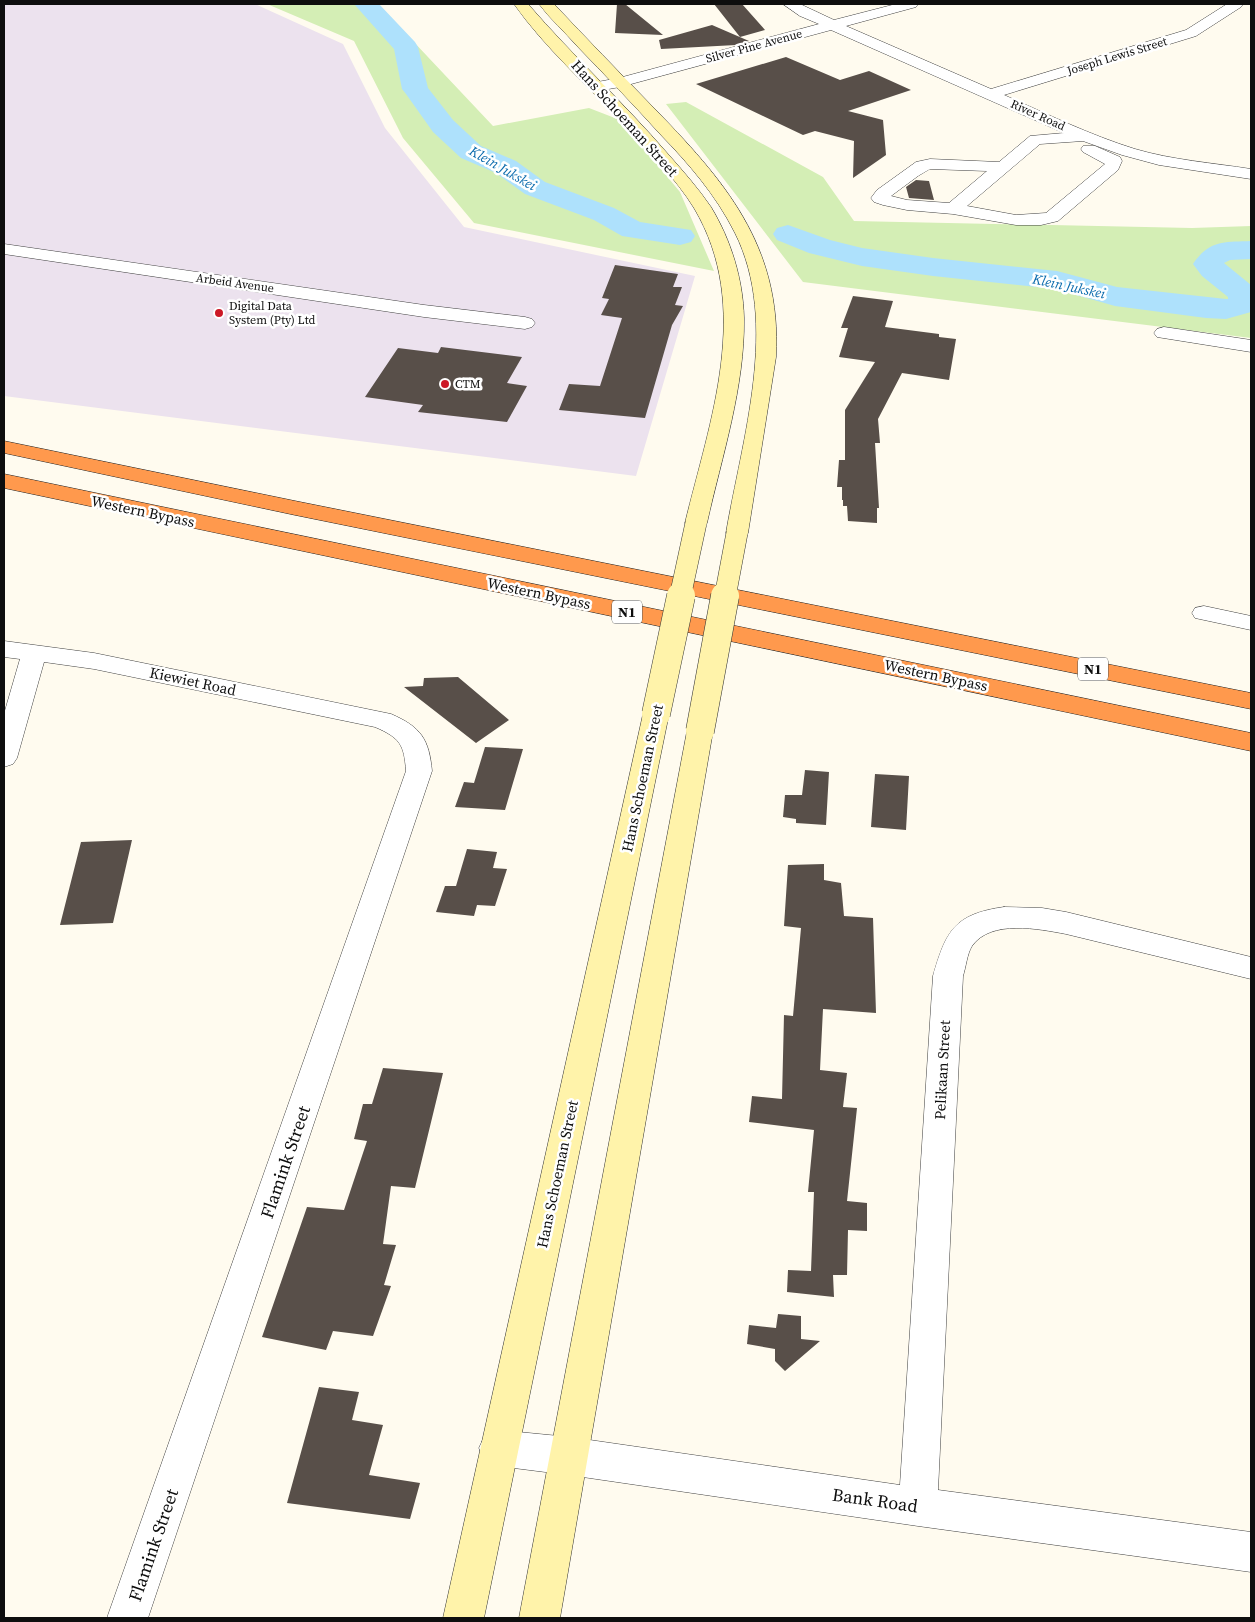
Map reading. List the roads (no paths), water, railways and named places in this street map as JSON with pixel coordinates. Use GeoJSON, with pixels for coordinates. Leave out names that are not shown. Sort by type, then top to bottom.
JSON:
{"type":"FeatureCollection","features":[{"type":"Feature","properties":{"kind":"highway","name":"N1"},"geometry":{"type":"LineString","coordinates":[[4,447],[294,508],[1251,701]]}},
{"type":"Feature","properties":{"kind":"highway","name":"Western Bypass"},"geometry":{"type":"LineString","coordinates":[[4,481],[1251,742]]}},
{"type":"Feature","properties":{"kind":"main road","name":"Hans Schoeman Street"},"geometry":{"type":"LineString","coordinates":[[463,1618],[731,362],[734,333],[734,310],[729,270],[719,240],[698,200],[636,126],[521,4]]}},
{"type":"Feature","properties":{"kind":"main road","name":"Hans Schoeman Street"},"geometry":{"type":"LineString","coordinates":[[539,1618],[765,371],[766,312],[764,290],[758,267],[738,220],[706,174],[546,4]]}},
{"type":"Feature","properties":{"kind":"street","name":"River Road"},"geometry":{"type":"LineString","coordinates":[[790,4],[805,13],[991,94],[1088,143],[1138,155],[1251,174]]}},
{"type":"Feature","properties":{"kind":"street","name":"Silver Pine Avenue"},"geometry":{"type":"LineString","coordinates":[[597,86],[620,82],[912,4]]}},
{"type":"Feature","properties":{"kind":"street","name":"Joseph Lewis Street"},"geometry":{"type":"LineString","coordinates":[[991,94],[1191,33],[1236,4]]}},
{"type":"Feature","properties":{"kind":"street"},"geometry":{"type":"LineString","coordinates":[[953,209],[1003,167],[1036,139],[1088,143],[1114,161],[1112,166],[1052,217],[1044,220],[1024,221],[953,209],[889,202],[880,198],[922,166],[930,164],[1003,167]]}},
{"type":"Feature","properties":{"kind":"street","name":"Arbeid Avenue"},"geometry":{"type":"LineString","coordinates":[[4,250],[416,310],[525,323]]}},
{"type":"Feature","properties":{"kind":"street"},"geometry":{"type":"LineString","coordinates":[[1164,333],[1251,346]]}},
{"type":"Feature","properties":{"kind":"street"},"geometry":{"type":"LineString","coordinates":[[1204,613],[1251,623]]}},
{"type":"Feature","properties":{"kind":"street","name":"Kiewiet Road"},"geometry":{"type":"LineString","coordinates":[[4,649],[94,661],[382,720]]}},
{"type":"Feature","properties":{"kind":"street"},"geometry":{"type":"LineString","coordinates":[[4,758],[34,653]]}},
{"type":"Feature","properties":{"kind":"street","name":"Flamink Street"},"geometry":{"type":"LineString","coordinates":[[128,1618],[419,771],[418,754],[413,740],[402,729],[382,720]]}},
{"type":"Feature","properties":{"kind":"street","name":"Pelikaan Street"},"geometry":{"type":"LineString","coordinates":[[918,1507],[948,976],[957,944],[966,932],[989,920],[1011,918],[1042,920],[1151,943],[1251,968]]}},
{"type":"Feature","properties":{"kind":"street","name":"Bank Road"},"geometry":{"type":"LineString","coordinates":[[498,1448],[569,1456],[918,1507],[1251,1552]]}},
{"type":"Feature","properties":{"kind":"waterway","name":"Klein Jukskei"},"geometry":{"type":"LineString","coordinates":[[366,4],[406,47],[415,89],[443,126],[471,152],[506,167],[535,188],[604,214],[633,230],[680,236]]}},
{"type":"Feature","properties":{"kind":"waterway","name":"Klein Jukskei"},"geometry":{"type":"LineString","coordinates":[[788,234],[820,247],[862,257],[933,267],[1057,280],[1115,296],[1226,309],[1246,304],[1240,291],[1208,264],[1221,252],[1251,250]]}},
{"type":"Feature","properties":{"kind":"place","name":"Digital Data System (Pty) Ltd"},"geometry":{"type":"Point","coordinates":[219,313]}},
{"type":"Feature","properties":{"kind":"place","name":"CTM"},"geometry":{"type":"Point","coordinates":[445,384]}}]}
